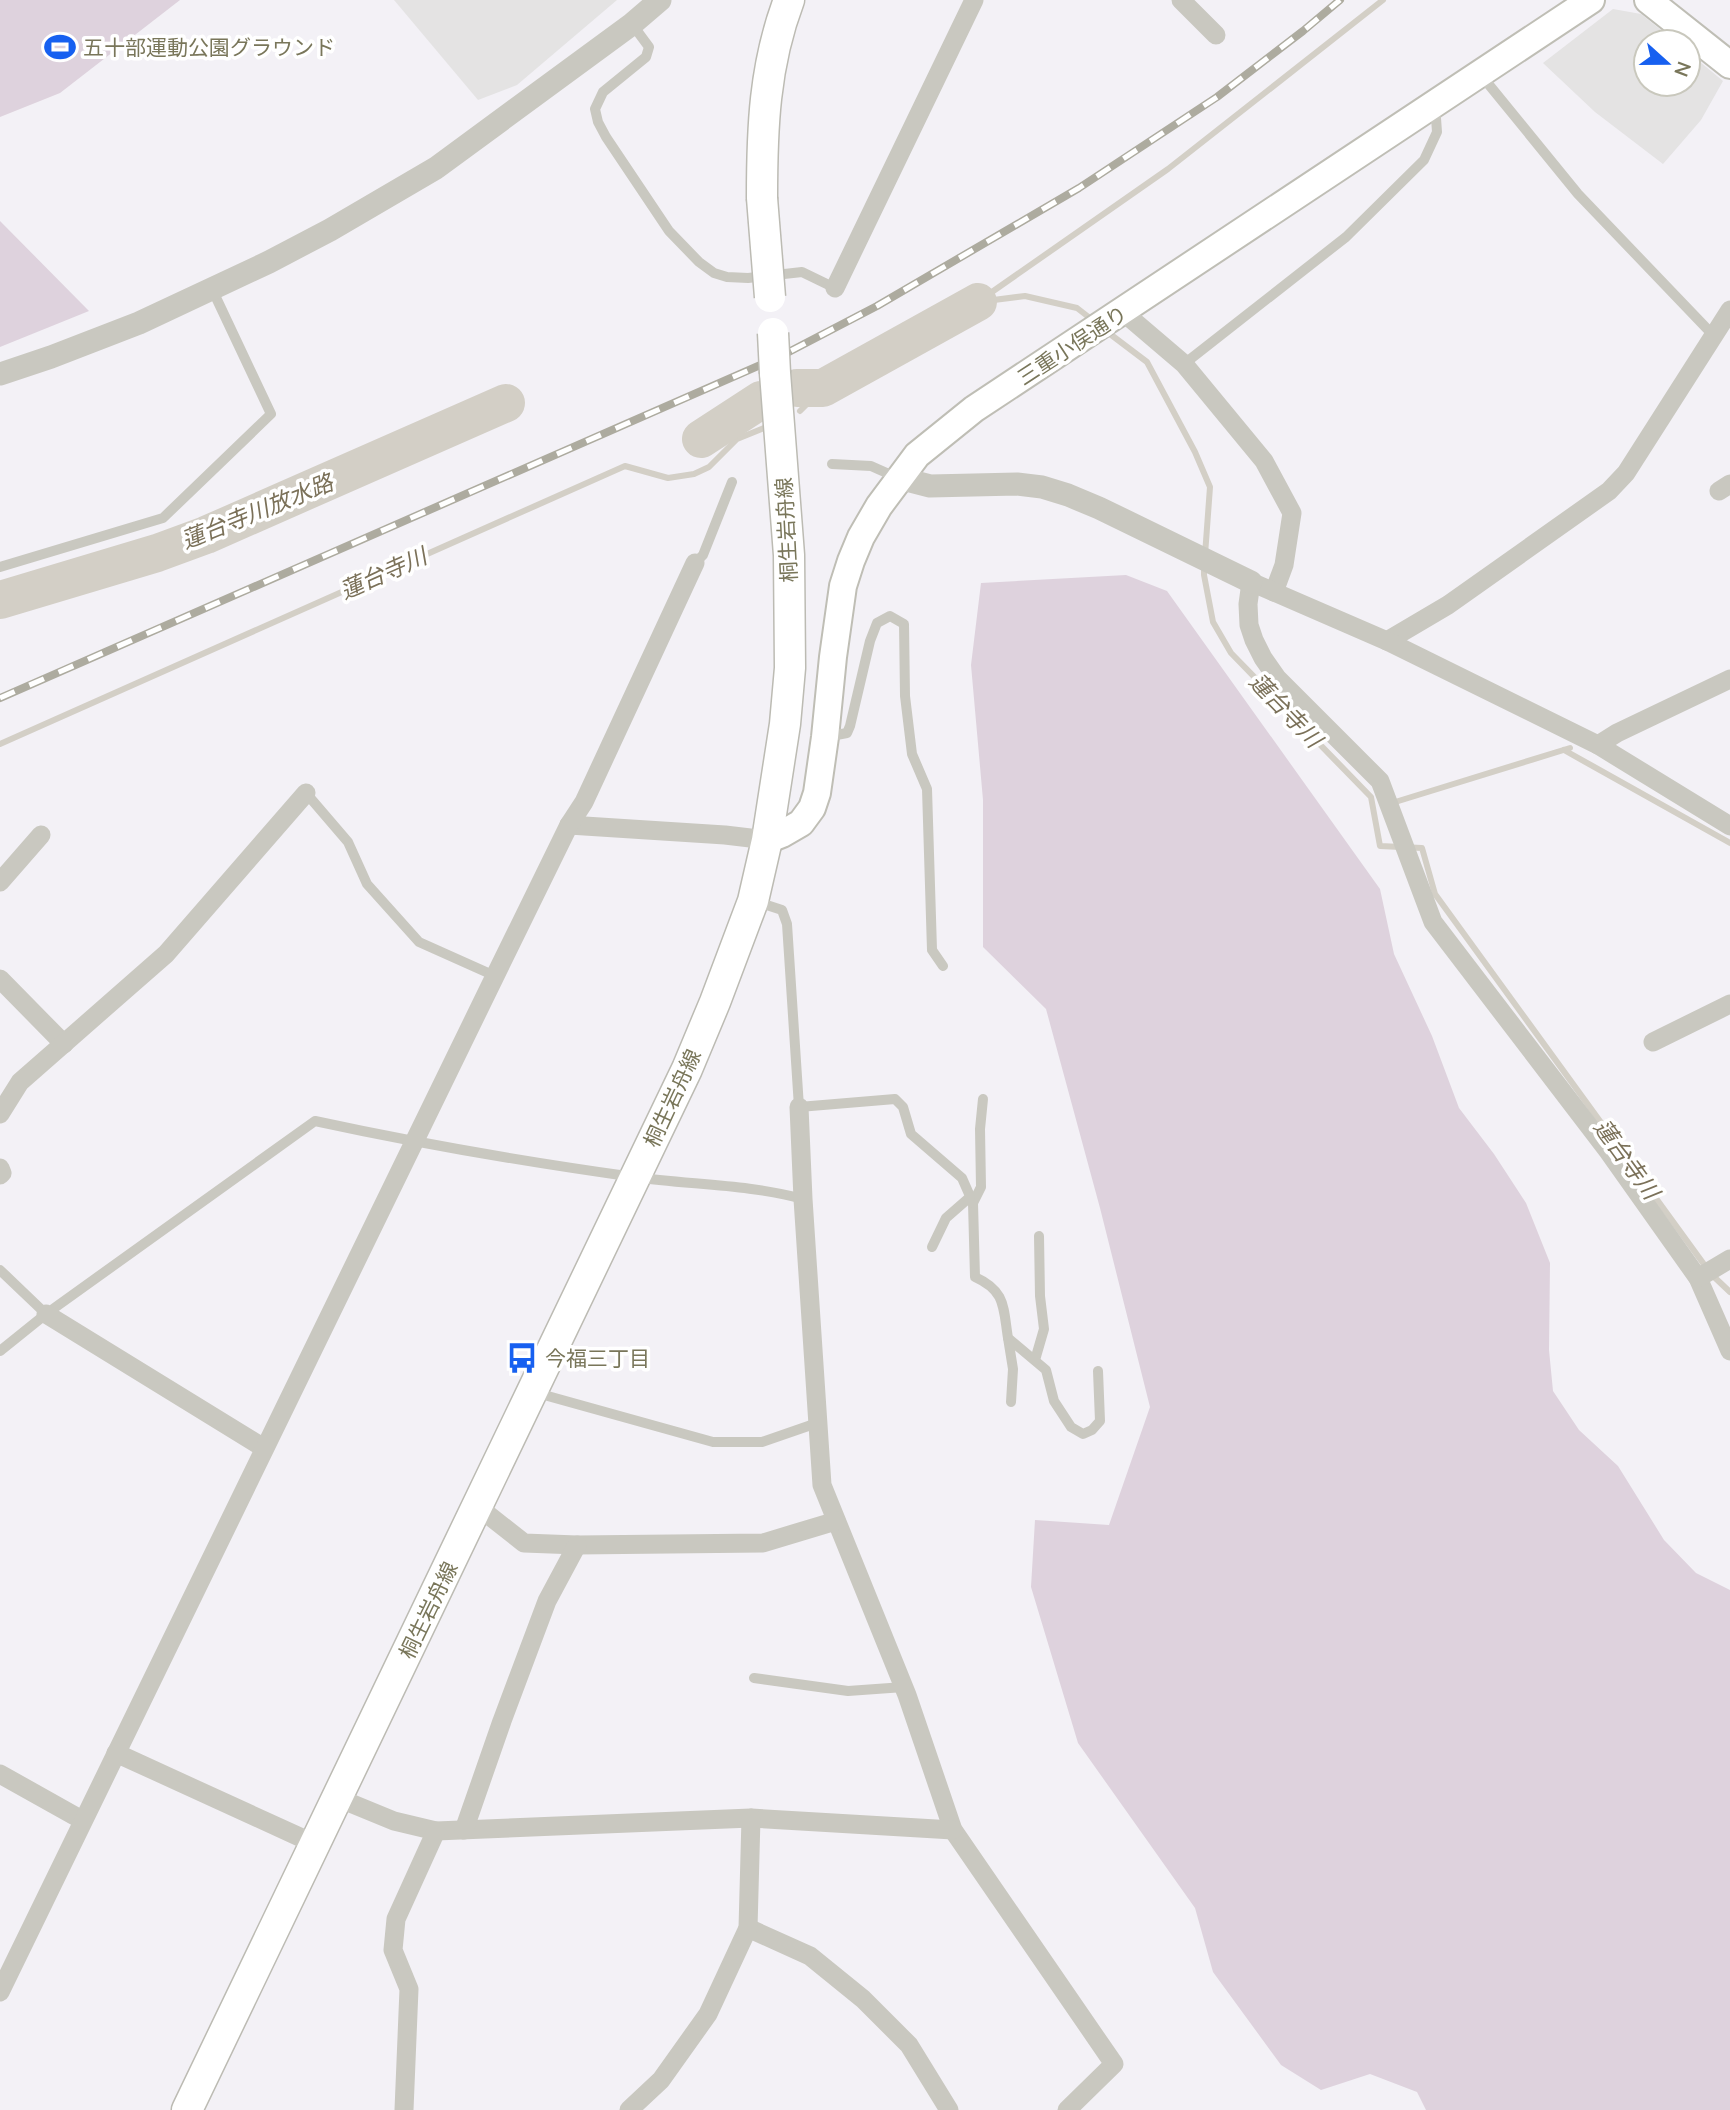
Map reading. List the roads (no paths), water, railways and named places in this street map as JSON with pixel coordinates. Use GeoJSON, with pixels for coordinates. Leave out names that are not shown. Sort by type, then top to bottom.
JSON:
{"type":"FeatureCollection","features":[{"type":"Feature","properties":{"kind":"main road","name":"桐生岩舟線"},"geometry":{"type":"LineString","coordinates":[[187,2110],[687,1069],[753,901],[767,840],[785,724],[790,668],[789,555],[762,198],[763,113],[776,33],[789,0]]}},
{"type":"Feature","properties":{"kind":"main road","name":"三重小俣通り"},"geometry":{"type":"LineString","coordinates":[[767,840],[802,823],[817,793],[843,586],[850,561],[879,506],[917,455],[974,409],[1591,0]]}},
{"type":"Feature","properties":{"kind":"main road"},"geometry":{"type":"LineString","coordinates":[[1648,0],[1730,65]]}},
{"type":"Feature","properties":{"kind":"street"},"geometry":{"type":"LineString","coordinates":[[0,374],[139,323],[311,241],[436,168],[632,24],[660,0]]}},
{"type":"Feature","properties":{"kind":"street"},"geometry":{"type":"LineString","coordinates":[[835,288],[974,0]]}},
{"type":"Feature","properties":{"kind":"street"},"geometry":{"type":"LineString","coordinates":[[1181,0],[1216,35]]}},
{"type":"Feature","properties":{"kind":"street"},"geometry":{"type":"LineString","coordinates":[[1387,640],[1448,605],[1609,491],[1626,473],[1730,310]]}},
{"type":"Feature","properties":{"kind":"street"},"geometry":{"type":"LineString","coordinates":[[1117,315],[1185,364],[1264,461],[1292,513],[1284,565],[1275,592]]}},
{"type":"Feature","properties":{"kind":"street"},"geometry":{"type":"LineString","coordinates":[[899,478],[930,486],[1017,484],[1042,487],[1068,495],[1251,582],[1387,640],[1598,745],[1730,826]]}},
{"type":"Feature","properties":{"kind":"street"},"geometry":{"type":"LineString","coordinates":[[0,1992],[569,825],[584,802],[695,563]]}},
{"type":"Feature","properties":{"kind":"street"},"geometry":{"type":"LineString","coordinates":[[1251,582],[1249,625],[1263,658],[1277,678],[1380,781],[1433,922],[1608,1151],[1698,1278],[1730,1351]]}},
{"type":"Feature","properties":{"kind":"street"},"geometry":{"type":"LineString","coordinates":[[1598,745],[1730,679]]}},
{"type":"Feature","properties":{"kind":"street"},"geometry":{"type":"LineString","coordinates":[[0,1114],[20,1082],[166,954],[306,793]]}},
{"type":"Feature","properties":{"kind":"street"},"geometry":{"type":"LineString","coordinates":[[569,825],[767,840]]}},
{"type":"Feature","properties":{"kind":"street"},"geometry":{"type":"LineString","coordinates":[[0,882],[41,835]]}},
{"type":"Feature","properties":{"kind":"street"},"geometry":{"type":"LineString","coordinates":[[0,979],[64,1044]]}},
{"type":"Feature","properties":{"kind":"street"},"geometry":{"type":"LineString","coordinates":[[1653,1042],[1730,1004]]}},
{"type":"Feature","properties":{"kind":"street"},"geometry":{"type":"LineString","coordinates":[[799,1107],[822,1485],[904,1687],[953,1830],[1114,2064],[1067,2110]]}},
{"type":"Feature","properties":{"kind":"street"},"geometry":{"type":"LineString","coordinates":[[0,1168],[0,1175]]}},
{"type":"Feature","properties":{"kind":"street"},"geometry":{"type":"LineString","coordinates":[[1698,1278],[1730,1259]]}},
{"type":"Feature","properties":{"kind":"street"},"geometry":{"type":"LineString","coordinates":[[46,1314],[264,1448]]}},
{"type":"Feature","properties":{"kind":"street"},"geometry":{"type":"LineString","coordinates":[[477,1506],[524,1543],[763,1543],[836,1521]]}},
{"type":"Feature","properties":{"kind":"street"},"geometry":{"type":"LineString","coordinates":[[464,1830],[547,1601],[576,1545]]}},
{"type":"Feature","properties":{"kind":"street"},"geometry":{"type":"LineString","coordinates":[[116,1753],[315,1844]]}},
{"type":"Feature","properties":{"kind":"street"},"geometry":{"type":"LineString","coordinates":[[0,1774],[82,1820]]}},
{"type":"Feature","properties":{"kind":"street"},"geometry":{"type":"LineString","coordinates":[[338,1798],[394,1821],[436,1830],[751,1818],[953,1830]]}},
{"type":"Feature","properties":{"kind":"street"},"geometry":{"type":"LineString","coordinates":[[629,2110],[661,2080],[708,2014],[748,1928],[751,1818]]}},
{"type":"Feature","properties":{"kind":"street"},"geometry":{"type":"LineString","coordinates":[[404,2110],[409,1989],[393,1950],[396,1919],[436,1830]]}},
{"type":"Feature","properties":{"kind":"street"},"geometry":{"type":"LineString","coordinates":[[748,1928],[810,1956],[863,1999],[909,2045],[949,2110]]}},
{"type":"Feature","properties":{"kind":"lane"},"geometry":{"type":"LineString","coordinates":[[632,24],[649,47],[646,57],[603,92],[595,109],[606,137],[669,231],[699,262],[714,273],[748,278],[802,272],[835,288]]}},
{"type":"Feature","properties":{"kind":"lane"},"geometry":{"type":"LineString","coordinates":[[1479,72],[1578,194],[1713,335]]}},
{"type":"Feature","properties":{"kind":"lane"},"geometry":{"type":"LineString","coordinates":[[1185,364],[1346,237],[1424,160],[1437,132],[1432,106]]}},
{"type":"Feature","properties":{"kind":"lane"},"geometry":{"type":"LineString","coordinates":[[0,568],[163,517],[271,414],[212,288]]}},
{"type":"Feature","properties":{"kind":"lane"},"geometry":{"type":"LineString","coordinates":[[832,464],[871,466],[899,478]]}},
{"type":"Feature","properties":{"kind":"lane"},"geometry":{"type":"LineString","coordinates":[[695,563],[703,555],[732,482]]}},
{"type":"Feature","properties":{"kind":"lane"},"geometry":{"type":"LineString","coordinates":[[825,737],[847,733],[877,623],[890,616],[904,624],[905,696],[912,754],[927,789],[932,950],[943,965]]}},
{"type":"Feature","properties":{"kind":"lane"},"geometry":{"type":"LineString","coordinates":[[306,793],[348,842],[367,884],[419,942],[495,976]]}},
{"type":"Feature","properties":{"kind":"lane"},"geometry":{"type":"LineString","coordinates":[[753,901],[782,910],[786,924],[799,1107],[895,1099],[903,1107],[911,1134],[962,1178],[971,1200],[975,1277],[989,1283],[1001,1298],[1013,1368],[1011,1402]]}},
{"type":"Feature","properties":{"kind":"lane"},"geometry":{"type":"LineString","coordinates":[[932,1247],[946,1218],[971,1200],[981,1187],[980,1129],[983,1099]]}},
{"type":"Feature","properties":{"kind":"lane"},"geometry":{"type":"LineString","coordinates":[[0,1351],[46,1314],[315,1121],[414,1142],[635,1177],[772,1191],[803,1199]]}},
{"type":"Feature","properties":{"kind":"lane"},"geometry":{"type":"LineString","coordinates":[[1035,1360],[1044,1329],[1040,1296],[1039,1236]]}},
{"type":"Feature","properties":{"kind":"lane"},"geometry":{"type":"LineString","coordinates":[[0,1270],[46,1314]]}},
{"type":"Feature","properties":{"kind":"lane"},"geometry":{"type":"LineString","coordinates":[[1008,1338],[1046,1370],[1054,1401],[1072,1427],[1083,1434],[1092,1430],[1100,1421],[1098,1371]]}},
{"type":"Feature","properties":{"kind":"lane"},"geometry":{"type":"LineString","coordinates":[[531,1391],[713,1442],[762,1442],[817,1423]]}},
{"type":"Feature","properties":{"kind":"lane"},"geometry":{"type":"LineString","coordinates":[[754,1678],[848,1691],[904,1687]]}},
{"type":"Feature","properties":{"kind":"waterway"},"geometry":{"type":"LineString","coordinates":[[979,301],[1168,169],[1383,0]]}},
{"type":"Feature","properties":{"kind":"waterway","name":"蓮台寺川"},"geometry":{"type":"LineString","coordinates":[[978,302],[1025,296],[1077,308],[1095,322]]}},
{"type":"Feature","properties":{"kind":"waterway","name":"蓮台寺川"},"geometry":{"type":"LineString","coordinates":[[797,388],[823,388],[978,302]]}},
{"type":"Feature","properties":{"kind":"waterway","name":"蓮台寺川"},"geometry":{"type":"LineString","coordinates":[[1106,331],[1147,362],[1195,452],[1210,487],[1205,555]]}},
{"type":"Feature","properties":{"kind":"waterway","name":"蓮台寺川"},"geometry":{"type":"LineString","coordinates":[[800,411],[823,388]]}},
{"type":"Feature","properties":{"kind":"waterway","name":"蓮台寺川"},"geometry":{"type":"LineString","coordinates":[[701,439],[761,400]]}},
{"type":"Feature","properties":{"kind":"waterway","name":"蓮台寺川放水路"},"geometry":{"type":"LineString","coordinates":[[0,600],[157,553],[206,535],[506,403]]}},
{"type":"Feature","properties":{"kind":"waterway","name":"蓮台寺川"},"geometry":{"type":"LineString","coordinates":[[0,744],[625,466],[668,478],[694,474],[709,467],[737,439],[764,428]]}},
{"type":"Feature","properties":{"kind":"waterway","name":"蓮台寺川"},"geometry":{"type":"LineString","coordinates":[[1204,565],[1213,622],[1231,653],[1371,797],[1380,846],[1422,848],[1435,894],[1711,1274],[1730,1292]]}},
{"type":"Feature","properties":{"kind":"waterway"},"geometry":{"type":"LineString","coordinates":[[1392,803],[1570,748]]}},
{"type":"Feature","properties":{"kind":"waterway"},"geometry":{"type":"LineString","coordinates":[[1564,750],[1730,843]]}},
{"type":"Feature","properties":{"kind":"railway"},"geometry":{"type":"LineString","coordinates":[[0,698],[781,356],[877,306],[1079,188],[1217,97],[1340,0]]}},
{"type":"Feature","properties":{"kind":"place","name":"五十部運動公園グラウンド"},"geometry":{"type":"Point","coordinates":[60,47]}},
{"type":"Feature","properties":{"kind":"place","name":"今福三丁目"},"geometry":{"type":"Point","coordinates":[522,1358]}}]}
